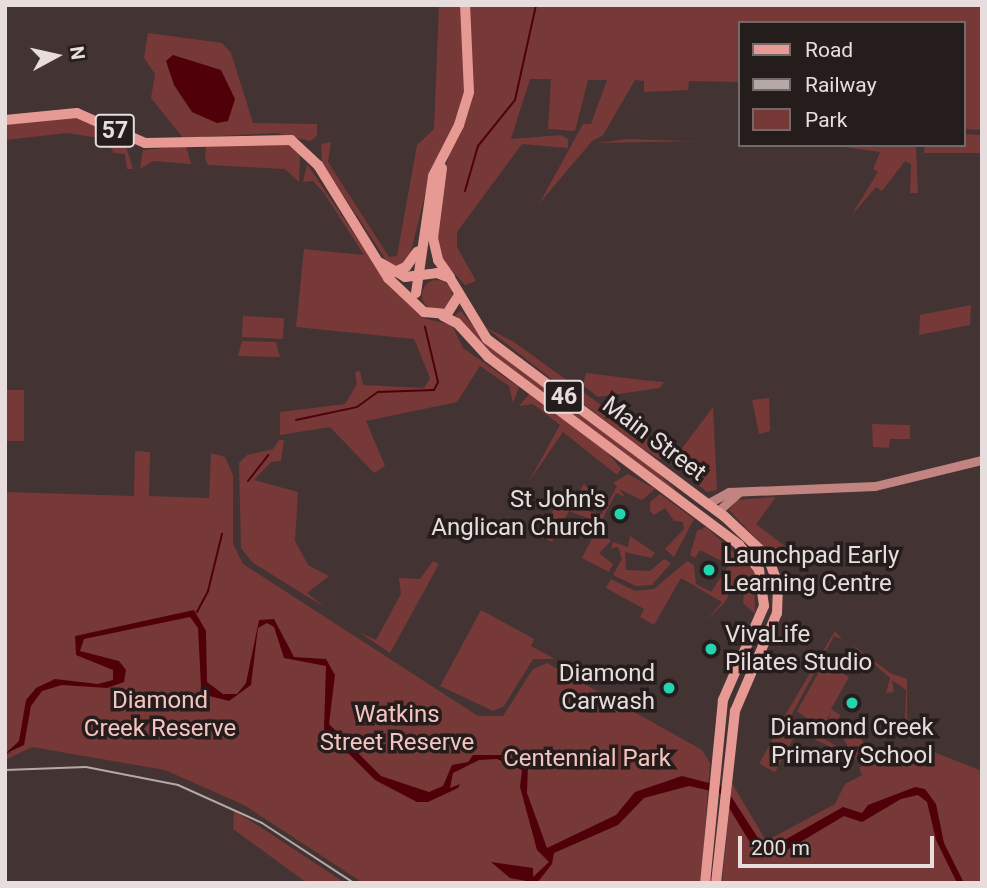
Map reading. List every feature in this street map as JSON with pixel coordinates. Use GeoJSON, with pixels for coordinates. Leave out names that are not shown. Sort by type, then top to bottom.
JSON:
{"type":"FeatureCollection","features":[{"type":"Feature","properties":{"kind":"main road","name":"46"},"geometry":{"type":"LineString","coordinates":[[443,316],[431,316],[419,306],[416,293],[418,248],[433,176],[443,160],[468,92],[465,5]]}},
{"type":"Feature","properties":{"kind":"main road","name":"57"},"geometry":{"type":"LineString","coordinates":[[5,120],[78,113],[145,143],[289,139],[307,152],[392,282],[419,306]]}},
{"type":"Feature","properties":{"kind":"main road","name":"46"},"geometry":{"type":"LineString","coordinates":[[443,160],[433,238],[438,260],[459,295]]}},
{"type":"Feature","properties":{"kind":"main road"},"geometry":{"type":"LineString","coordinates":[[394,272],[407,267],[418,248]]}},
{"type":"Feature","properties":{"kind":"main road","name":"57"},"geometry":{"type":"LineString","coordinates":[[381,263],[394,272],[416,278],[429,275]]}},
{"type":"Feature","properties":{"kind":"main road"},"geometry":{"type":"LineString","coordinates":[[416,293],[429,275],[450,278]]}},
{"type":"Feature","properties":{"kind":"main road"},"geometry":{"type":"LineString","coordinates":[[443,316],[459,295]]}},
{"type":"Feature","properties":{"kind":"main road","name":"Main Street"},"geometry":{"type":"LineString","coordinates":[[459,295],[487,339],[718,511],[764,551],[777,578],[778,601]]}},
{"type":"Feature","properties":{"kind":"main road","name":"Main Street"},"geometry":{"type":"LineString","coordinates":[[443,316],[457,323],[488,357],[703,517],[755,562],[764,606]]}},
{"type":"Feature","properties":{"kind":"main road"},"geometry":{"type":"LineString","coordinates":[[703,517],[708,504]]}},
{"type":"Feature","properties":{"kind":"main road"},"geometry":{"type":"LineString","coordinates":[[703,517],[718,511]]}},
{"type":"Feature","properties":{"kind":"main road","name":"46"},"geometry":{"type":"LineString","coordinates":[[716,883],[738,698],[777,613],[778,601]]}},
{"type":"Feature","properties":{"kind":"main road"},"geometry":{"type":"LineString","coordinates":[[705,883],[712,775],[727,682],[764,606],[778,601]]}},
{"type":"Feature","properties":{"kind":"main road"},"geometry":{"type":"LineString","coordinates":[[764,606],[777,613]]}},
{"type":"Feature","properties":{"kind":"main road"},"geometry":{"type":"LineString","coordinates":[[717,747],[730,750]]}},
{"type":"Feature","properties":{"kind":"street"},"geometry":{"type":"LineString","coordinates":[[708,504],[722,494],[875,486],[982,460]]}},
{"type":"Feature","properties":{"kind":"street"},"geometry":{"type":"LineString","coordinates":[[718,511],[738,494]]}},
{"type":"Feature","properties":{"kind":"green space"},"geometry":{"type":"Polygon","coordinates":[[[439,5],[461,5],[466,82],[461,110],[430,175],[409,259],[401,267],[390,266],[322,163],[321,144],[331,142],[328,162],[389,257],[397,256],[417,145],[434,129],[439,5]]]}},
{"type":"Feature","properties":{"kind":"green space"},"geometry":{"type":"Polygon","coordinates":[[[468,5],[982,5],[982,130],[966,129],[966,21],[738,21],[738,82],[689,81],[688,90],[644,92],[644,81],[635,80],[603,135],[592,141],[539,204],[583,124],[591,124],[607,80],[588,80],[575,131],[548,129],[551,79],[530,79],[511,139],[561,135],[568,139],[568,148],[522,144],[457,232],[457,247],[476,281],[465,285],[442,260],[436,234],[444,173],[472,78],[468,5]]]}},
{"type":"Feature","properties":{"kind":"green space"},"geometry":{"type":"Polygon","coordinates":[[[148,33],[222,43],[231,53],[253,123],[317,124],[317,136],[310,141],[276,133],[183,138],[151,98],[155,74],[144,58],[148,33]]]}},
{"type":"Feature","properties":{"kind":"green space"},"geometry":{"type":"Polygon","coordinates":[[[65,116],[84,118],[112,133],[126,146],[133,169],[127,169],[125,154],[114,153],[105,139],[67,133],[5,140],[5,123],[65,116]]]}},
{"type":"Feature","properties":{"kind":"green space"},"geometry":{"type":"Polygon","coordinates":[[[966,134],[982,135],[982,153],[924,153],[925,147],[966,147],[966,134]]]}},
{"type":"Feature","properties":{"kind":"green space"},"geometry":{"type":"Polygon","coordinates":[[[628,139],[686,141],[704,141],[597,143],[628,139]]]}},
{"type":"Feature","properties":{"kind":"green space"},"geometry":{"type":"Polygon","coordinates":[[[289,143],[300,154],[299,182],[285,169],[208,165],[205,159],[206,146],[289,143]]]}},
{"type":"Feature","properties":{"kind":"green space"},"geometry":{"type":"Polygon","coordinates":[[[186,146],[191,164],[153,161],[140,169],[143,150],[186,146]]]}},
{"type":"Feature","properties":{"kind":"green space"},"geometry":{"type":"Polygon","coordinates":[[[844,147],[916,147],[918,193],[910,193],[911,164],[905,161],[882,191],[876,187],[851,216],[878,172],[873,169],[880,152],[844,147]]]}},
{"type":"Feature","properties":{"kind":"green space"},"geometry":{"type":"Polygon","coordinates":[[[307,164],[390,287],[423,318],[452,325],[463,348],[519,387],[513,403],[509,386],[480,366],[457,402],[366,421],[385,466],[374,473],[330,427],[280,435],[280,412],[345,404],[357,384],[355,372],[360,371],[363,385],[424,388],[430,378],[414,339],[296,327],[304,249],[364,255],[324,193],[313,181],[303,182],[307,164]]]}},
{"type":"Feature","properties":{"kind":"green space"},"geometry":{"type":"Polygon","coordinates":[[[437,280],[448,284],[452,295],[448,306],[437,310],[426,306],[422,295],[426,284],[437,280]]]}},
{"type":"Feature","properties":{"kind":"green space"},"geometry":{"type":"Polygon","coordinates":[[[971,305],[970,325],[919,335],[920,315],[971,305]]]}},
{"type":"Feature","properties":{"kind":"green space"},"geometry":{"type":"Polygon","coordinates":[[[461,311],[486,343],[648,464],[690,503],[494,357],[455,315],[461,311]]]}},
{"type":"Feature","properties":{"kind":"green space"},"geometry":{"type":"Polygon","coordinates":[[[243,316],[284,318],[283,339],[242,337],[243,316]]]}},
{"type":"Feature","properties":{"kind":"green space"},"geometry":{"type":"Polygon","coordinates":[[[485,327],[514,342],[666,452],[666,458],[659,459],[631,441],[485,327]]]}},
{"type":"Feature","properties":{"kind":"green space"},"geometry":{"type":"Polygon","coordinates":[[[242,341],[276,342],[280,357],[238,356],[242,341]]]}},
{"type":"Feature","properties":{"kind":"green space"},"geometry":{"type":"Polygon","coordinates":[[[586,373],[664,382],[660,388],[598,397],[583,385],[586,373]]]}},
{"type":"Feature","properties":{"kind":"green space"},"geometry":{"type":"Polygon","coordinates":[[[6,390],[24,390],[24,441],[6,441],[6,390]]]}},
{"type":"Feature","properties":{"kind":"green space"},"geometry":{"type":"Polygon","coordinates":[[[529,394],[605,449],[621,469],[617,475],[563,432],[528,483],[560,425],[533,404],[519,406],[529,394]]]}},
{"type":"Feature","properties":{"kind":"green space"},"geometry":{"type":"Polygon","coordinates":[[[769,398],[770,431],[759,434],[752,400],[769,398]]]}},
{"type":"Feature","properties":{"kind":"green space"},"geometry":{"type":"Polygon","coordinates":[[[713,407],[717,490],[707,492],[671,463],[713,407]]]}},
{"type":"Feature","properties":{"kind":"green space"},"geometry":{"type":"Polygon","coordinates":[[[872,424],[910,425],[910,439],[890,439],[889,448],[873,447],[872,424]]]}},
{"type":"Feature","properties":{"kind":"green space"},"geometry":{"type":"Polygon","coordinates":[[[279,440],[284,440],[281,461],[271,462],[254,480],[298,492],[295,541],[308,565],[329,576],[307,593],[326,608],[253,563],[241,548],[239,463],[247,455],[273,449],[279,440]]]}},
{"type":"Feature","properties":{"kind":"green space"},"geometry":{"type":"Polygon","coordinates":[[[135,451],[150,452],[149,496],[209,498],[211,453],[225,457],[233,475],[233,544],[243,564],[478,716],[503,716],[533,669],[547,663],[702,750],[710,763],[701,883],[363,883],[244,805],[165,770],[32,747],[5,760],[5,754],[13,753],[5,751],[5,492],[134,496],[135,451]]]}},
{"type":"Feature","properties":{"kind":"green space"},"geometry":{"type":"Polygon","coordinates":[[[628,474],[655,489],[642,500],[619,489],[625,497],[616,493],[604,516],[602,533],[611,541],[599,553],[613,564],[609,572],[582,558],[600,523],[569,511],[552,542],[539,535],[559,500],[572,502],[584,484],[597,499],[580,493],[572,508],[602,514],[617,486],[613,483],[628,474]]]}},
{"type":"Feature","properties":{"kind":"green space"},"geometry":{"type":"Polygon","coordinates":[[[660,494],[694,519],[674,557],[665,549],[684,529],[683,522],[674,521],[665,508],[654,515],[650,511],[650,502],[660,494]]]}},
{"type":"Feature","properties":{"kind":"green space"},"geometry":{"type":"Polygon","coordinates":[[[776,497],[756,524],[786,547],[776,560],[729,510],[737,500],[776,497]]]}},
{"type":"Feature","properties":{"kind":"green space"},"geometry":{"type":"Polygon","coordinates":[[[706,527],[754,571],[755,614],[743,603],[745,578],[739,576],[725,602],[706,621],[722,602],[681,578],[654,625],[640,617],[644,609],[606,588],[611,579],[635,591],[654,589],[687,561],[694,565],[696,584],[711,592],[729,565],[700,550],[695,558],[690,555],[697,531],[706,527]]]}},
{"type":"Feature","properties":{"kind":"green space"},"geometry":{"type":"Polygon","coordinates":[[[630,536],[655,553],[651,558],[625,552],[626,570],[650,571],[664,559],[671,563],[652,585],[636,586],[613,575],[622,559],[618,547],[611,548],[613,542],[628,547],[630,536]]]}},
{"type":"Feature","properties":{"kind":"green space"},"geometry":{"type":"Polygon","coordinates":[[[433,561],[439,564],[390,653],[359,632],[376,640],[401,594],[399,578],[420,579],[433,561]]]}},
{"type":"Feature","properties":{"kind":"green space"},"geometry":{"type":"Polygon","coordinates":[[[481,610],[534,639],[531,646],[555,659],[533,659],[504,706],[493,711],[440,686],[481,610]]]}},
{"type":"Feature","properties":{"kind":"green space"},"geometry":{"type":"Polygon","coordinates":[[[835,631],[842,639],[834,636],[791,716],[854,758],[843,738],[856,730],[868,750],[855,758],[859,761],[816,740],[784,717],[835,631]]]}},
{"type":"Feature","properties":{"kind":"green space"},"geometry":{"type":"Polygon","coordinates":[[[849,642],[890,673],[907,679],[907,719],[914,721],[905,721],[906,690],[892,680],[894,692],[886,693],[890,678],[849,642]]]}},
{"type":"Feature","properties":{"kind":"green space"},"geometry":{"type":"Polygon","coordinates":[[[824,663],[849,677],[831,709],[840,715],[836,728],[826,726],[831,712],[821,730],[797,711],[824,663]]]}},
{"type":"Feature","properties":{"kind":"green space"},"geometry":{"type":"Polygon","coordinates":[[[780,726],[796,735],[775,772],[759,764],[780,726]]]}},
{"type":"Feature","properties":{"kind":"green space"},"geometry":{"type":"Polygon","coordinates":[[[926,749],[982,771],[982,883],[722,883],[732,783],[766,841],[835,804],[845,784],[862,775],[859,767],[926,749]]]}},
{"type":"Feature","properties":{"kind":"green space"},"geometry":{"type":"Polygon","coordinates":[[[234,811],[345,883],[307,883],[233,829],[234,811]]]}},
{"type":"Feature","properties":{"kind":"shaded area"},"geometry":{"type":"Polygon","coordinates":[[[173,55],[221,70],[235,99],[228,121],[217,123],[192,112],[174,85],[166,61],[173,55]]]}},
{"type":"Feature","properties":{"kind":"shaded area"},"geometry":{"type":"Polygon","coordinates":[[[194,610],[206,631],[207,682],[223,694],[237,694],[246,683],[259,620],[274,619],[294,657],[326,659],[335,675],[329,724],[381,776],[429,792],[443,786],[452,765],[468,762],[473,755],[503,755],[528,766],[527,793],[547,848],[616,815],[635,792],[682,776],[725,787],[760,841],[774,846],[843,807],[862,813],[868,805],[915,787],[925,789],[936,804],[944,843],[964,883],[957,883],[936,840],[927,802],[918,795],[901,799],[862,822],[844,816],[782,853],[768,855],[751,844],[720,793],[689,786],[644,798],[618,825],[554,853],[552,864],[537,883],[510,878],[491,862],[533,868],[533,877],[549,862],[537,850],[520,787],[522,770],[497,759],[479,760],[453,773],[450,788],[460,784],[458,788],[428,802],[417,802],[375,780],[324,729],[326,666],[284,658],[274,627],[267,623],[258,628],[251,685],[229,701],[209,696],[201,686],[198,628],[190,617],[84,639],[80,651],[119,661],[126,670],[124,682],[107,688],[62,685],[42,691],[31,706],[24,745],[5,754],[19,741],[26,700],[36,688],[55,679],[98,684],[113,680],[113,670],[76,655],[75,636],[194,610]]]}},
{"type":"Feature","properties":{"kind":"waterway"},"geometry":{"type":"LineString","coordinates":[[465,191],[478,146],[515,100],[536,5]]}},
{"type":"Feature","properties":{"kind":"waterway"},"geometry":{"type":"LineString","coordinates":[[296,420],[357,407],[378,392],[434,390],[438,382],[425,327]]}},
{"type":"Feature","properties":{"kind":"waterway"},"geometry":{"type":"LineString","coordinates":[[248,481],[268,455]]}},
{"type":"Feature","properties":{"kind":"waterway"},"geometry":{"type":"LineString","coordinates":[[197,612],[208,591],[222,534]]}},
{"type":"Feature","properties":{"kind":"railway"},"geometry":{"type":"LineString","coordinates":[[5,770],[86,767],[178,785],[262,823],[354,883]]}},
{"type":"Feature","properties":{"kind":"place","name":"St John's Anglican Church"},"geometry":{"type":"Point","coordinates":[620,514]}},
{"type":"Feature","properties":{"kind":"place","name":"Launchpad Early Learning Centre"},"geometry":{"type":"Point","coordinates":[709,570]}},
{"type":"Feature","properties":{"kind":"place","name":"VivaLife Pilates Studio"},"geometry":{"type":"Point","coordinates":[711,649]}},
{"type":"Feature","properties":{"kind":"place","name":"Diamond Carwash"},"geometry":{"type":"Point","coordinates":[669,688]}},
{"type":"Feature","properties":{"kind":"place","name":"Diamond Creek Primary School"},"geometry":{"type":"Point","coordinates":[852,703]}},
{"type":"Feature","properties":{"kind":"park label","name":"Diamond Creek Reserve"},"geometry":{"type":"Point","coordinates":[160,715]}},
{"type":"Feature","properties":{"kind":"park label","name":"Watkins Street Reserve"},"geometry":{"type":"Point","coordinates":[397,729]}},
{"type":"Feature","properties":{"kind":"park label","name":"Centennial Park"},"geometry":{"type":"Point","coordinates":[587,759]}}]}
